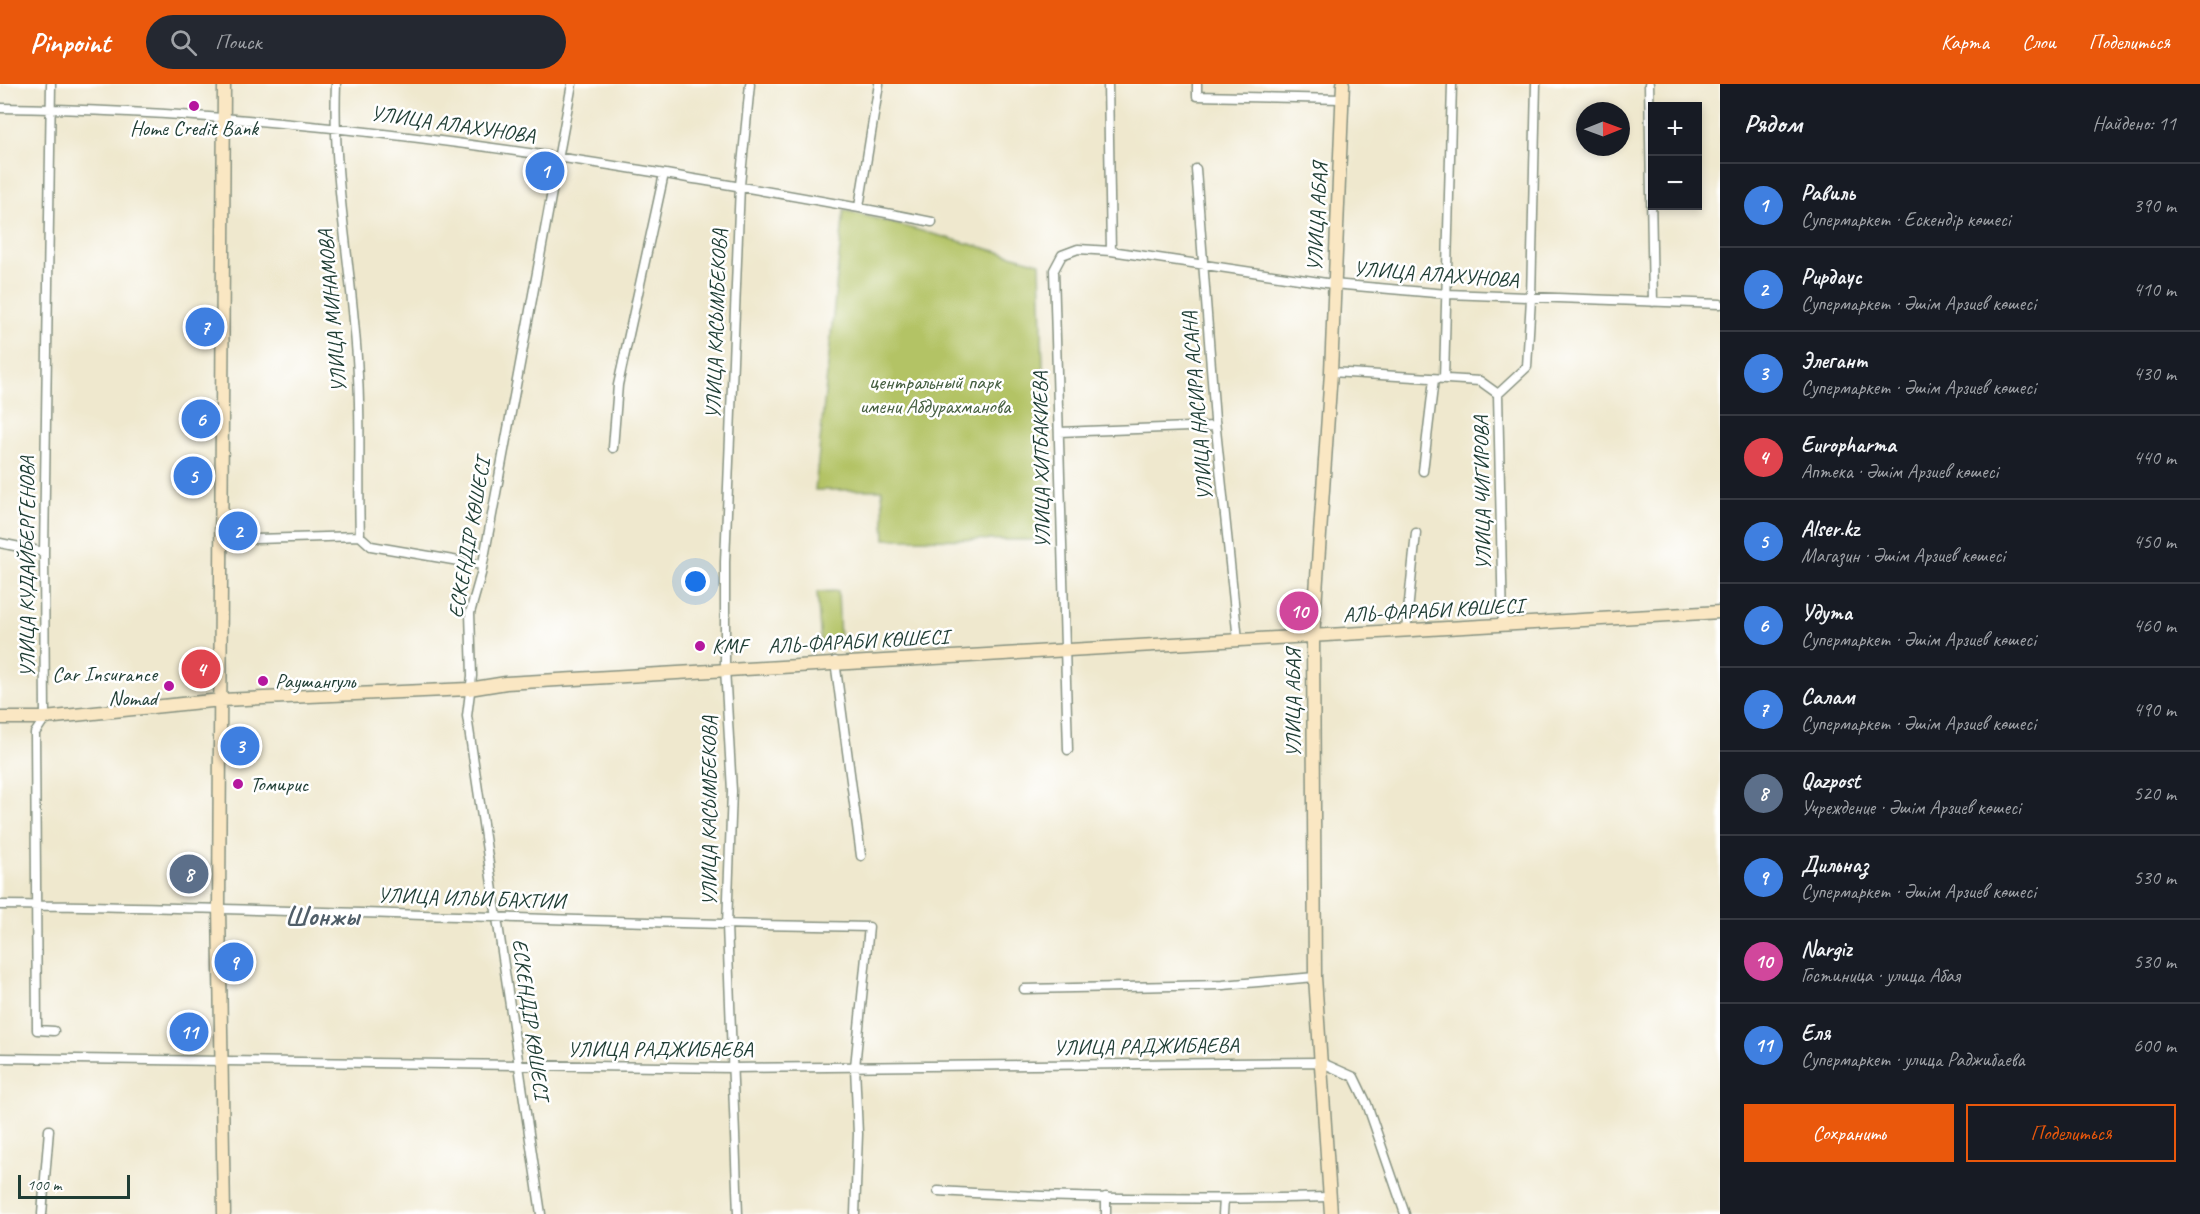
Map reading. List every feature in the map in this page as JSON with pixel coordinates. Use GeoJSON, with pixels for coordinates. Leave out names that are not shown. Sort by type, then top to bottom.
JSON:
{"type":"FeatureCollection","features":[{"type":"Feature","properties":{"kind":"main road"},"geometry":{"type":"LineString","coordinates":[[224,84],[219,907],[224,1214]]}},
{"type":"Feature","properties":{"kind":"main road","name":"УЛИЦА АБАЯ"},"geometry":{"type":"LineString","coordinates":[[1331,1214],[1316,977],[1313,637],[1331,372],[1343,84]]}},
{"type":"Feature","properties":{"kind":"main road","name":"АЛЬ-ФАРАБИ КӨШЕСІ"},"geometry":{"type":"LineString","coordinates":[[0,718],[45,718],[221,700],[469,689],[506,683],[835,661],[1406,632],[1720,612]]}},
{"type":"Feature","properties":{"kind":"street","name":"УЛИЦА КУДАЙБЕРГЕНОВА"},"geometry":{"type":"LineString","coordinates":[[51,84],[44,552],[45,718],[35,733],[37,1030],[54,1031]]}},
{"type":"Feature","properties":{"kind":"street","name":"УЛИЦА МИНАМОВА"},"geometry":{"type":"LineString","coordinates":[[336,84],[334,126],[340,212],[358,376],[360,536]]}},
{"type":"Feature","properties":{"kind":"street","name":"ЕСКЕНДІР КӨШЕСІ"},"geometry":{"type":"LineString","coordinates":[[541,1214],[469,727],[469,689],[472,676],[470,613],[482,565],[572,84]]}},
{"type":"Feature","properties":{"kind":"street","name":"УЛИЦА КАСЫМБЕКОВА"},"geometry":{"type":"LineString","coordinates":[[738,1214],[727,925],[732,791],[725,668],[725,562],[740,185],[750,84]]}},
{"type":"Feature","properties":{"kind":"street"},"geometry":{"type":"LineString","coordinates":[[859,207],[879,84]]}},
{"type":"Feature","properties":{"kind":"street"},"geometry":{"type":"LineString","coordinates":[[1108,84],[1111,251]]}},
{"type":"Feature","properties":{"kind":"street"},"geometry":{"type":"LineString","coordinates":[[1197,84],[1197,96],[1342,99]]}},
{"type":"Feature","properties":{"kind":"street"},"geometry":{"type":"LineString","coordinates":[[1444,379],[1452,84]]}},
{"type":"Feature","properties":{"kind":"street","name":"УЛИЦА ЧИГИРОВА"},"geometry":{"type":"LineString","coordinates":[[1503,625],[1498,394],[1527,367],[1532,298],[1536,84]]}},
{"type":"Feature","properties":{"kind":"street"},"geometry":{"type":"LineString","coordinates":[[1649,84],[1653,302]]}},
{"type":"Feature","properties":{"kind":"street","name":"УЛИЦА АЛАХУНОВА"},"geometry":{"type":"LineString","coordinates":[[0,108],[50,108],[334,126],[560,157],[740,185],[932,222]]}},
{"type":"Feature","properties":{"kind":"street","name":"УЛИЦА НАСИРА АСАНА"},"geometry":{"type":"LineString","coordinates":[[1196,169],[1215,426],[1238,640]]}},
{"type":"Feature","properties":{"kind":"street"},"geometry":{"type":"LineString","coordinates":[[613,448],[618,385],[664,174]]}},
{"type":"Feature","properties":{"kind":"street","name":"УЛИЦА АЛАХУНОВА"},"geometry":{"type":"LineString","coordinates":[[1054,270],[1062,255],[1078,249],[1111,251],[1204,267],[1333,284],[1447,294],[1720,304]]}},
{"type":"Feature","properties":{"kind":"street","name":"УЛИЦА ХИТБАКИЕВА"},"geometry":{"type":"LineString","coordinates":[[1054,270],[1068,750]]}},
{"type":"Feature","properties":{"kind":"street"},"geometry":{"type":"LineString","coordinates":[[1331,372],[1480,381],[1498,394]]}},
{"type":"Feature","properties":{"kind":"street"},"geometry":{"type":"LineString","coordinates":[[1423,471],[1434,379]]}},
{"type":"Feature","properties":{"kind":"street"},"geometry":{"type":"LineString","coordinates":[[1059,432],[1215,426]]}},
{"type":"Feature","properties":{"kind":"street"},"geometry":{"type":"LineString","coordinates":[[1406,632],[1416,533]]}},
{"type":"Feature","properties":{"kind":"street"},"geometry":{"type":"LineString","coordinates":[[220,540],[360,536],[371,546],[482,565]]}},
{"type":"Feature","properties":{"kind":"street"},"geometry":{"type":"LineString","coordinates":[[0,543],[44,552]]}},
{"type":"Feature","properties":{"kind":"street"},"geometry":{"type":"LineString","coordinates":[[835,661],[861,856]]}},
{"type":"Feature","properties":{"kind":"street","name":"УЛИЦА ИЛЬИ БАХТИИ"},"geometry":{"type":"LineString","coordinates":[[0,905],[219,907],[499,918],[869,927],[855,1066]]}},
{"type":"Feature","properties":{"kind":"street"},"geometry":{"type":"LineString","coordinates":[[1024,989],[1223,986],[1316,977]]}},
{"type":"Feature","properties":{"kind":"street","name":"УЛИЦА РАДЖИБАЕВА"},"geometry":{"type":"LineString","coordinates":[[0,1058],[733,1068],[1320,1062]]}},
{"type":"Feature","properties":{"kind":"street"},"geometry":{"type":"LineString","coordinates":[[1320,1062],[1354,1077],[1367,1104],[1405,1214]]}},
{"type":"Feature","properties":{"kind":"street"},"geometry":{"type":"LineString","coordinates":[[855,1066],[858,1134],[855,1214]]}},
{"type":"Feature","properties":{"kind":"street"},"geometry":{"type":"LineString","coordinates":[[42,1214],[49,1130]]}},
{"type":"Feature","properties":{"kind":"street"},"geometry":{"type":"LineString","coordinates":[[938,1191],[1224,1199],[1329,1197]]}},
{"type":"Feature","properties":{"kind":"street"},"geometry":{"type":"LineString","coordinates":[[1106,1197],[1106,1214]]}},
{"type":"Feature","properties":{"kind":"street"},"geometry":{"type":"LineString","coordinates":[[1224,1199],[1224,1214]]}},
{"type":"Feature","properties":{"kind":"green space","name":"центральный парк имени Абдурахманова"},"geometry":{"type":"Polygon","coordinates":[[[844,210],[1040,263],[1048,540],[885,539],[882,490],[815,490],[844,210]]]}},
{"type":"Feature","properties":{"kind":"green space"},"geometry":{"type":"Polygon","coordinates":[[[838,591],[840,643],[821,644],[817,592],[838,591]]]}},
{"type":"Feature","properties":{"kind":"place","name":"Home Credit Bank"},"geometry":{"type":"Point","coordinates":[194,106]}},
{"type":"Feature","properties":{"kind":"place","name":"Равиль"},"geometry":{"type":"Point","coordinates":[545,171]}},
{"type":"Feature","properties":{"kind":"place","name":"Салам"},"geometry":{"type":"Point","coordinates":[205,327]}},
{"type":"Feature","properties":{"kind":"place","name":"Удута"},"geometry":{"type":"Point","coordinates":[201,419]}},
{"type":"Feature","properties":{"kind":"place","name":"Alser.kz"},"geometry":{"type":"Point","coordinates":[193,476]}},
{"type":"Feature","properties":{"kind":"place","name":"Рирдаус"},"geometry":{"type":"Point","coordinates":[238,531]}},
{"type":"Feature","properties":{"kind":"place","name":"Nargiz"},"geometry":{"type":"Point","coordinates":[1299,611]}},
{"type":"Feature","properties":{"kind":"place","name":"KMF"},"geometry":{"type":"Point","coordinates":[700,646]}},
{"type":"Feature","properties":{"kind":"place","name":"Europharma"},"geometry":{"type":"Point","coordinates":[201,669]}},
{"type":"Feature","properties":{"kind":"place","name":"Раушангуль"},"geometry":{"type":"Point","coordinates":[263,681]}},
{"type":"Feature","properties":{"kind":"place","name":"Car Insurance Nomad"},"geometry":{"type":"Point","coordinates":[169,686]}},
{"type":"Feature","properties":{"kind":"place","name":"Элегант"},"geometry":{"type":"Point","coordinates":[240,746]}},
{"type":"Feature","properties":{"kind":"place","name":"Томирис"},"geometry":{"type":"Point","coordinates":[238,784]}},
{"type":"Feature","properties":{"kind":"place","name":"Qazpost"},"geometry":{"type":"Point","coordinates":[189,874]}},
{"type":"Feature","properties":{"kind":"place","name":"Дильназ"},"geometry":{"type":"Point","coordinates":[234,962]}},
{"type":"Feature","properties":{"kind":"place","name":"Еля"},"geometry":{"type":"Point","coordinates":[189,1032]}},
{"type":"Feature","properties":{"kind":"district","name":"Шонжы"},"geometry":{"type":"Point","coordinates":[322,916]}}]}
